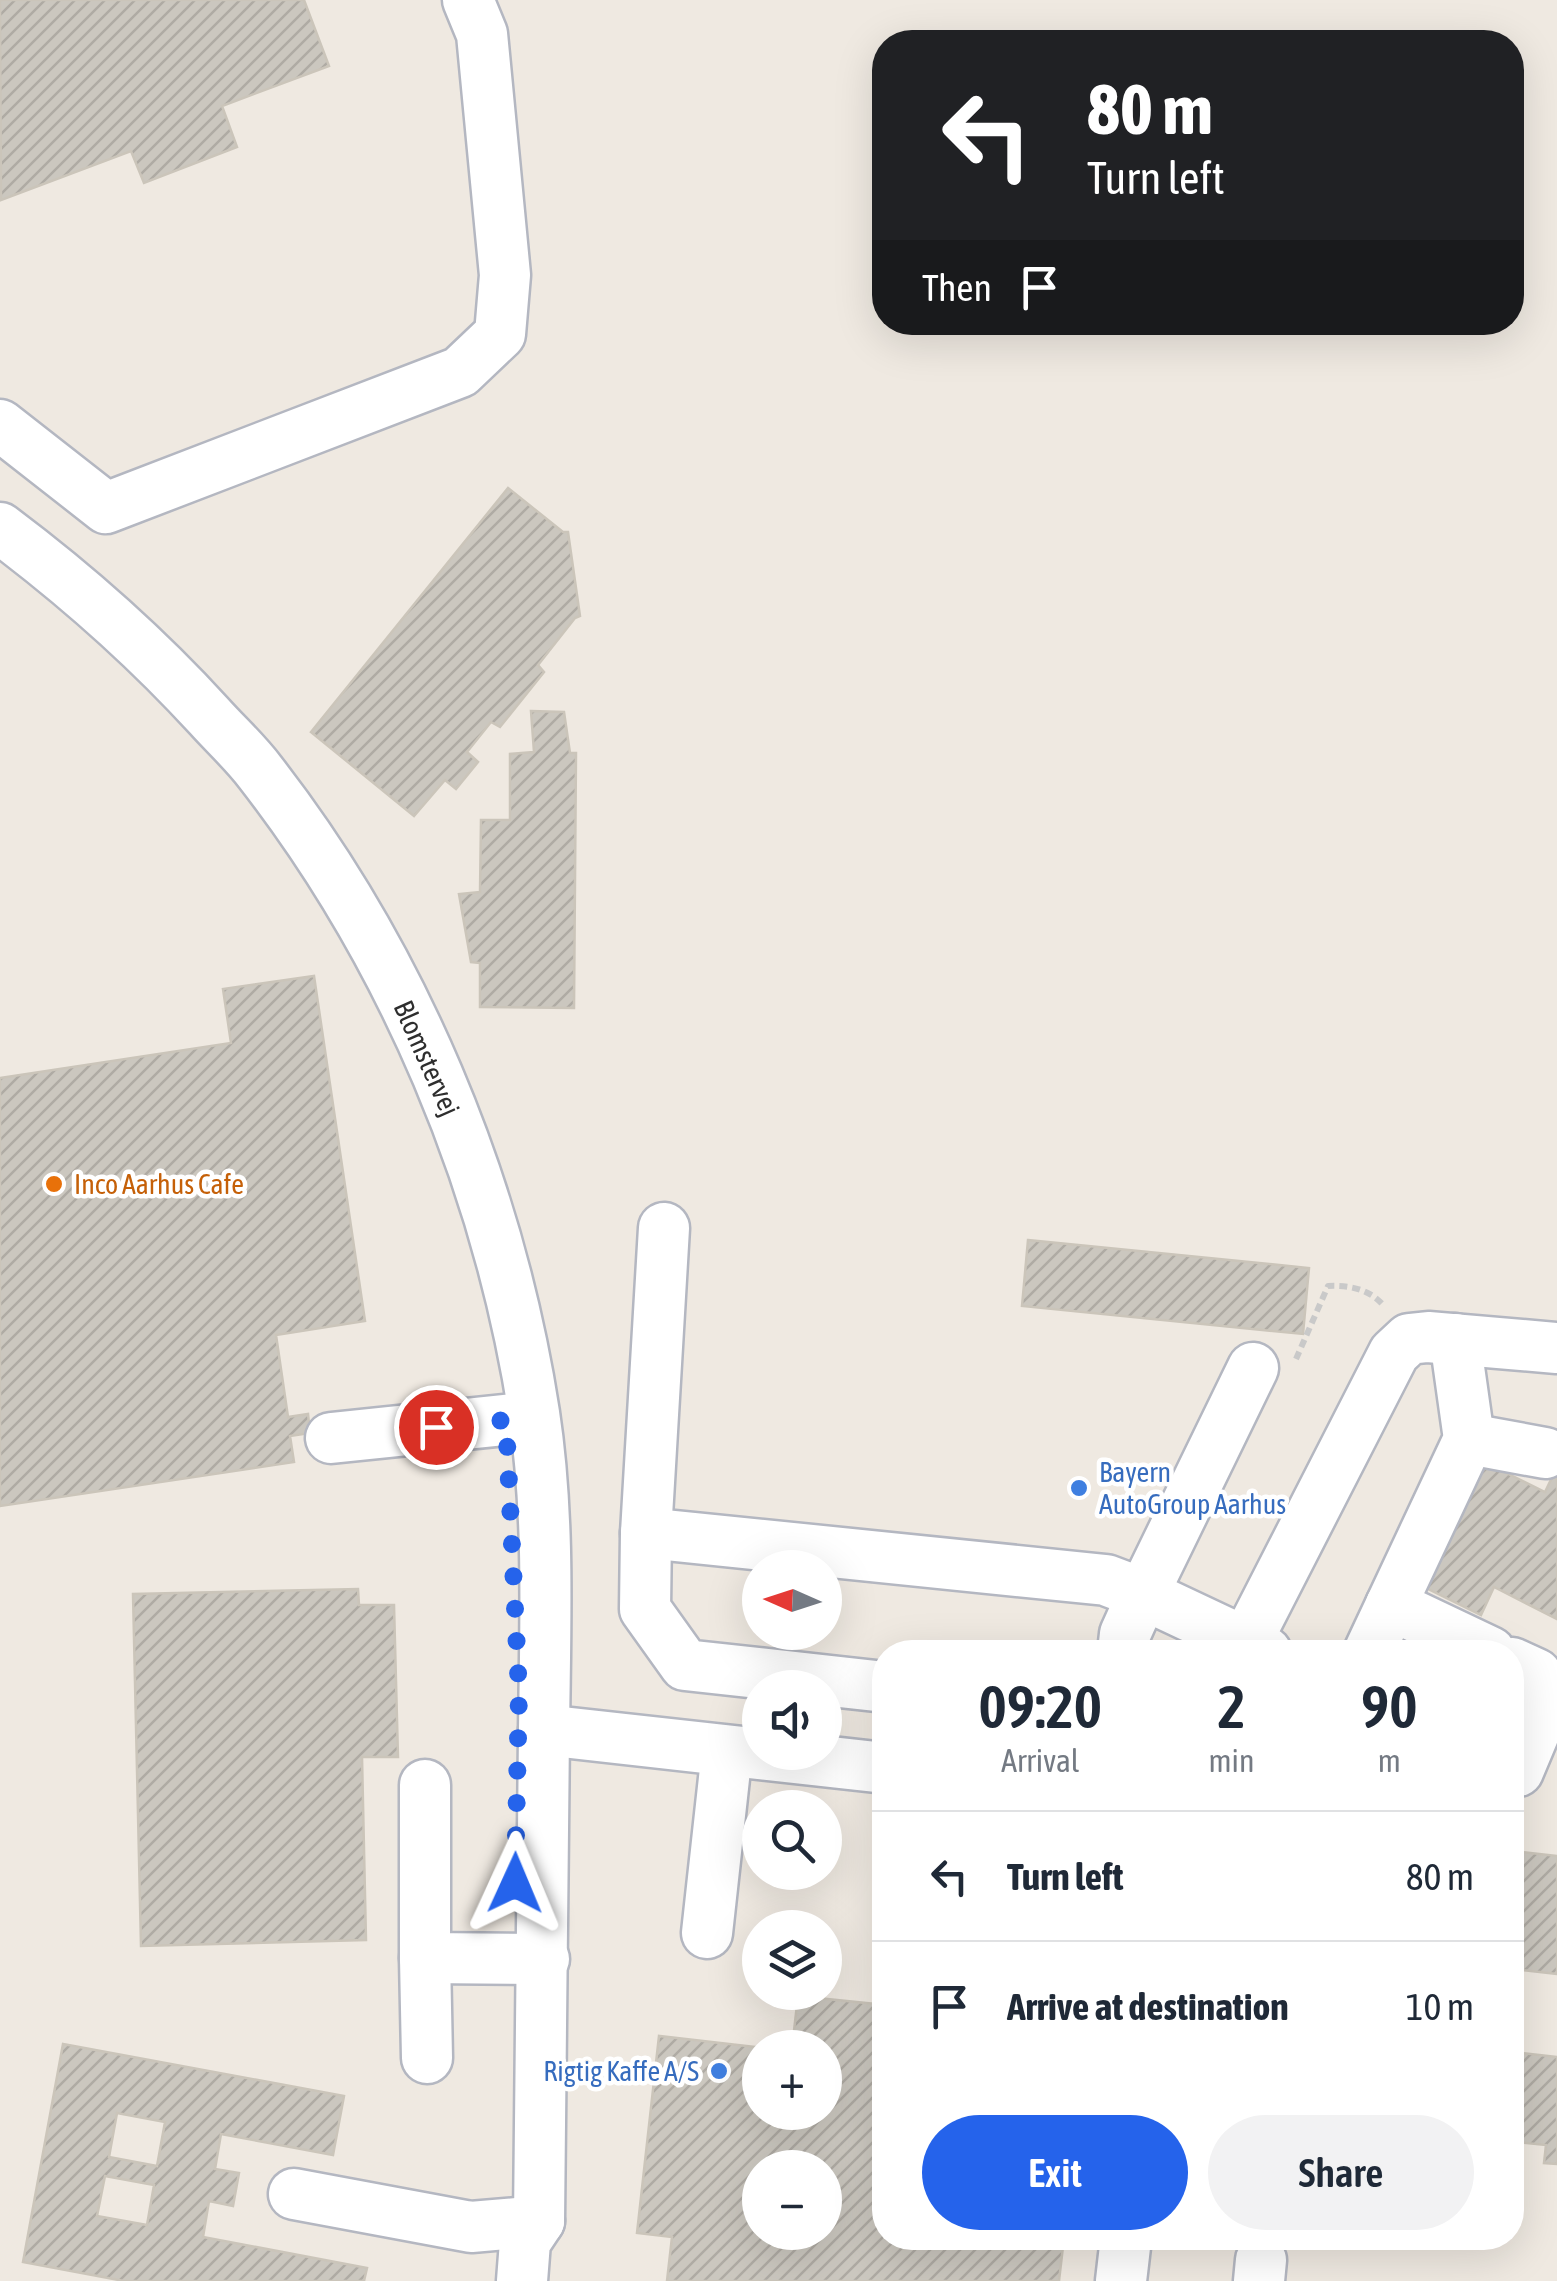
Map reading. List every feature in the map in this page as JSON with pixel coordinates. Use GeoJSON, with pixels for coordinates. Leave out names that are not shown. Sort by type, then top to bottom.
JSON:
{"type":"FeatureCollection","features":[{"type":"Feature","properties":{"kind":"street"},"geometry":{"type":"LineString","coordinates":[[64,577],[106,508],[460,372],[500,334],[504,275],[482,34],[468,0]]}},
{"type":"Feature","properties":{"kind":"street"},"geometry":{"type":"LineString","coordinates":[[0,425],[106,508]]}},
{"type":"Feature","properties":{"kind":"street","name":"Blomstervej"},"geometry":{"type":"LineString","coordinates":[[0,528],[64,577],[160,662],[258,770],[315,849],[412,1016],[472,1164],[500,1248],[534,1417],[541,1481],[545,1601],[539,2221],[525,2242],[522,2281]]}},
{"type":"Feature","properties":{"kind":"street"},"geometry":{"type":"LineString","coordinates":[[664,1228],[645,1609],[685,1665],[872,1686]]}},
{"type":"Feature","properties":{"kind":"street"},"geometry":{"type":"LineString","coordinates":[[1255,1640],[1394,1353],[1410,1338],[1557,1348]]}},
{"type":"Feature","properties":{"kind":"street"},"geometry":{"type":"LineString","coordinates":[[1375,1640],[1469,1439],[1454,1339]]}},
{"type":"Feature","properties":{"kind":"street"},"geometry":{"type":"LineString","coordinates":[[1124,1640],[1253,1368]]}},
{"type":"Feature","properties":{"kind":"street"},"geometry":{"type":"LineString","coordinates":[[331,1438],[534,1417]]}},
{"type":"Feature","properties":{"kind":"street"},"geometry":{"type":"LineString","coordinates":[[1469,1439],[1545,1453]]}},
{"type":"Feature","properties":{"kind":"street"},"geometry":{"type":"LineString","coordinates":[[646,1532],[1106,1580],[1143,1594],[1231,1640]]}},
{"type":"Feature","properties":{"kind":"street"},"geometry":{"type":"LineString","coordinates":[[1391,1605],[1465,1640]]}},
{"type":"Feature","properties":{"kind":"street"},"geometry":{"type":"LineString","coordinates":[[1524,1668],[1536,1674],[1547,1702],[1529,1774]]}},
{"type":"Feature","properties":{"kind":"street"},"geometry":{"type":"LineString","coordinates":[[544,1730],[872,1767]]}},
{"type":"Feature","properties":{"kind":"street"},"geometry":{"type":"LineString","coordinates":[[707,1933],[727,1751]]}},
{"type":"Feature","properties":{"kind":"street"},"geometry":{"type":"LineString","coordinates":[[425,1785],[426,2058]]}},
{"type":"Feature","properties":{"kind":"street"},"geometry":{"type":"LineString","coordinates":[[426,1958],[544,1959]]}},
{"type":"Feature","properties":{"kind":"street"},"geometry":{"type":"LineString","coordinates":[[294,2194],[470,2228],[539,2221]]}},
{"type":"Feature","properties":{"kind":"street","name":"Blomstervej"},"geometry":{"type":"LineString","coordinates":[[539,2221],[553,2240],[556,2281]]}},
{"type":"Feature","properties":{"kind":"street"},"geometry":{"type":"LineString","coordinates":[[1121,2281],[1125,2250]]}},
{"type":"Feature","properties":{"kind":"path"},"geometry":{"type":"LineString","coordinates":[[1253,1368],[1291,1371],[1328,1286],[1348,1285],[1377,1297]]}},
{"type":"Feature","properties":{"kind":"building"},"geometry":{"type":"Polygon","coordinates":[[[0,0],[304,0],[329,66],[222,106],[237,147],[144,183],[131,151],[1,200],[0,0]]]}},
{"type":"Feature","properties":{"kind":"building"},"geometry":{"type":"Polygon","coordinates":[[[508,488],[568,532],[580,616],[538,665],[544,672],[500,727],[491,722],[467,752],[478,762],[456,789],[445,780],[414,816],[311,732],[508,488]]]}},
{"type":"Feature","properties":{"kind":"building"},"geometry":{"type":"Polygon","coordinates":[[[531,711],[564,712],[570,753],[576,753],[574,1008],[480,1007],[480,963],[471,962],[459,894],[480,892],[481,820],[510,820],[510,754],[534,752],[531,711]]]}},
{"type":"Feature","properties":{"kind":"building"},"geometry":{"type":"Polygon","coordinates":[[[314,976],[365,1321],[276,1335],[288,1417],[308,1414],[310,1433],[290,1436],[294,1462],[0,1506],[0,1078],[231,1043],[223,989],[314,976]]]}},
{"type":"Feature","properties":{"kind":"building"},"geometry":{"type":"Polygon","coordinates":[[[1028,1240],[1309,1268],[1303,1334],[1022,1306],[1028,1240]]]}},
{"type":"Feature","properties":{"kind":"building"},"geometry":{"type":"Polygon","coordinates":[[[1484,1462],[1545,1492],[1557,1467],[1557,1619],[1494,1587],[1481,1615],[1422,1586],[1484,1462]]]}},
{"type":"Feature","properties":{"kind":"building"},"geometry":{"type":"Polygon","coordinates":[[[358,1589],[359,1605],[394,1605],[398,1757],[362,1757],[366,1940],[141,1946],[133,1594],[358,1589]]]}},
{"type":"Feature","properties":{"kind":"building"},"geometry":{"type":"Polygon","coordinates":[[[1524,1852],[1557,1856],[1557,1974],[1524,1970],[1524,1852]]]}},
{"type":"Feature","properties":{"kind":"building"},"geometry":{"type":"Polygon","coordinates":[[[842,2001],[872,2004],[872,2250],[1063,2250],[1059,2281],[667,2281],[672,2237],[637,2233],[659,2036],[742,2045],[742,2130],[842,2130],[842,2030],[794,2030],[796,2010],[842,2010],[842,2001]]]}},
{"type":"Feature","properties":{"kind":"building"},"geometry":{"type":"Polygon","coordinates":[[[63,2044],[344,2096],[333,2155],[221,2134],[215,2169],[239,2173],[233,2206],[209,2201],[203,2237],[367,2268],[364,2281],[124,2281],[23,2262],[63,2044]],[[117,2113],[109,2157],[157,2166],[165,2122],[117,2113]],[[105,2176],[97,2216],[147,2225],[154,2185],[105,2176]]]}},
{"type":"Feature","properties":{"kind":"building"},"geometry":{"type":"Polygon","coordinates":[[[1524,2053],[1557,2057],[1557,2164],[1544,2163],[1546,2145],[1524,2143],[1524,2053]]]}},
{"type":"Feature","properties":{"kind":"place","name":"Inco Aarhus Cafe"},"geometry":{"type":"Point","coordinates":[54,1184]}},
{"type":"Feature","properties":{"kind":"place","name":"Bayern AutoGroup Aarhus"},"geometry":{"type":"Point","coordinates":[1079,1488]}},
{"type":"Feature","properties":{"kind":"place","name":"Rigtig Kaffe A/S"},"geometry":{"type":"Point","coordinates":[719,2071]}},
{"type":"Feature","properties":{"kind":"route"},"geometry":{"type":"LineString","coordinates":[[436,1427],[506,1420],[519,1692],[515,1883]]}}]}
